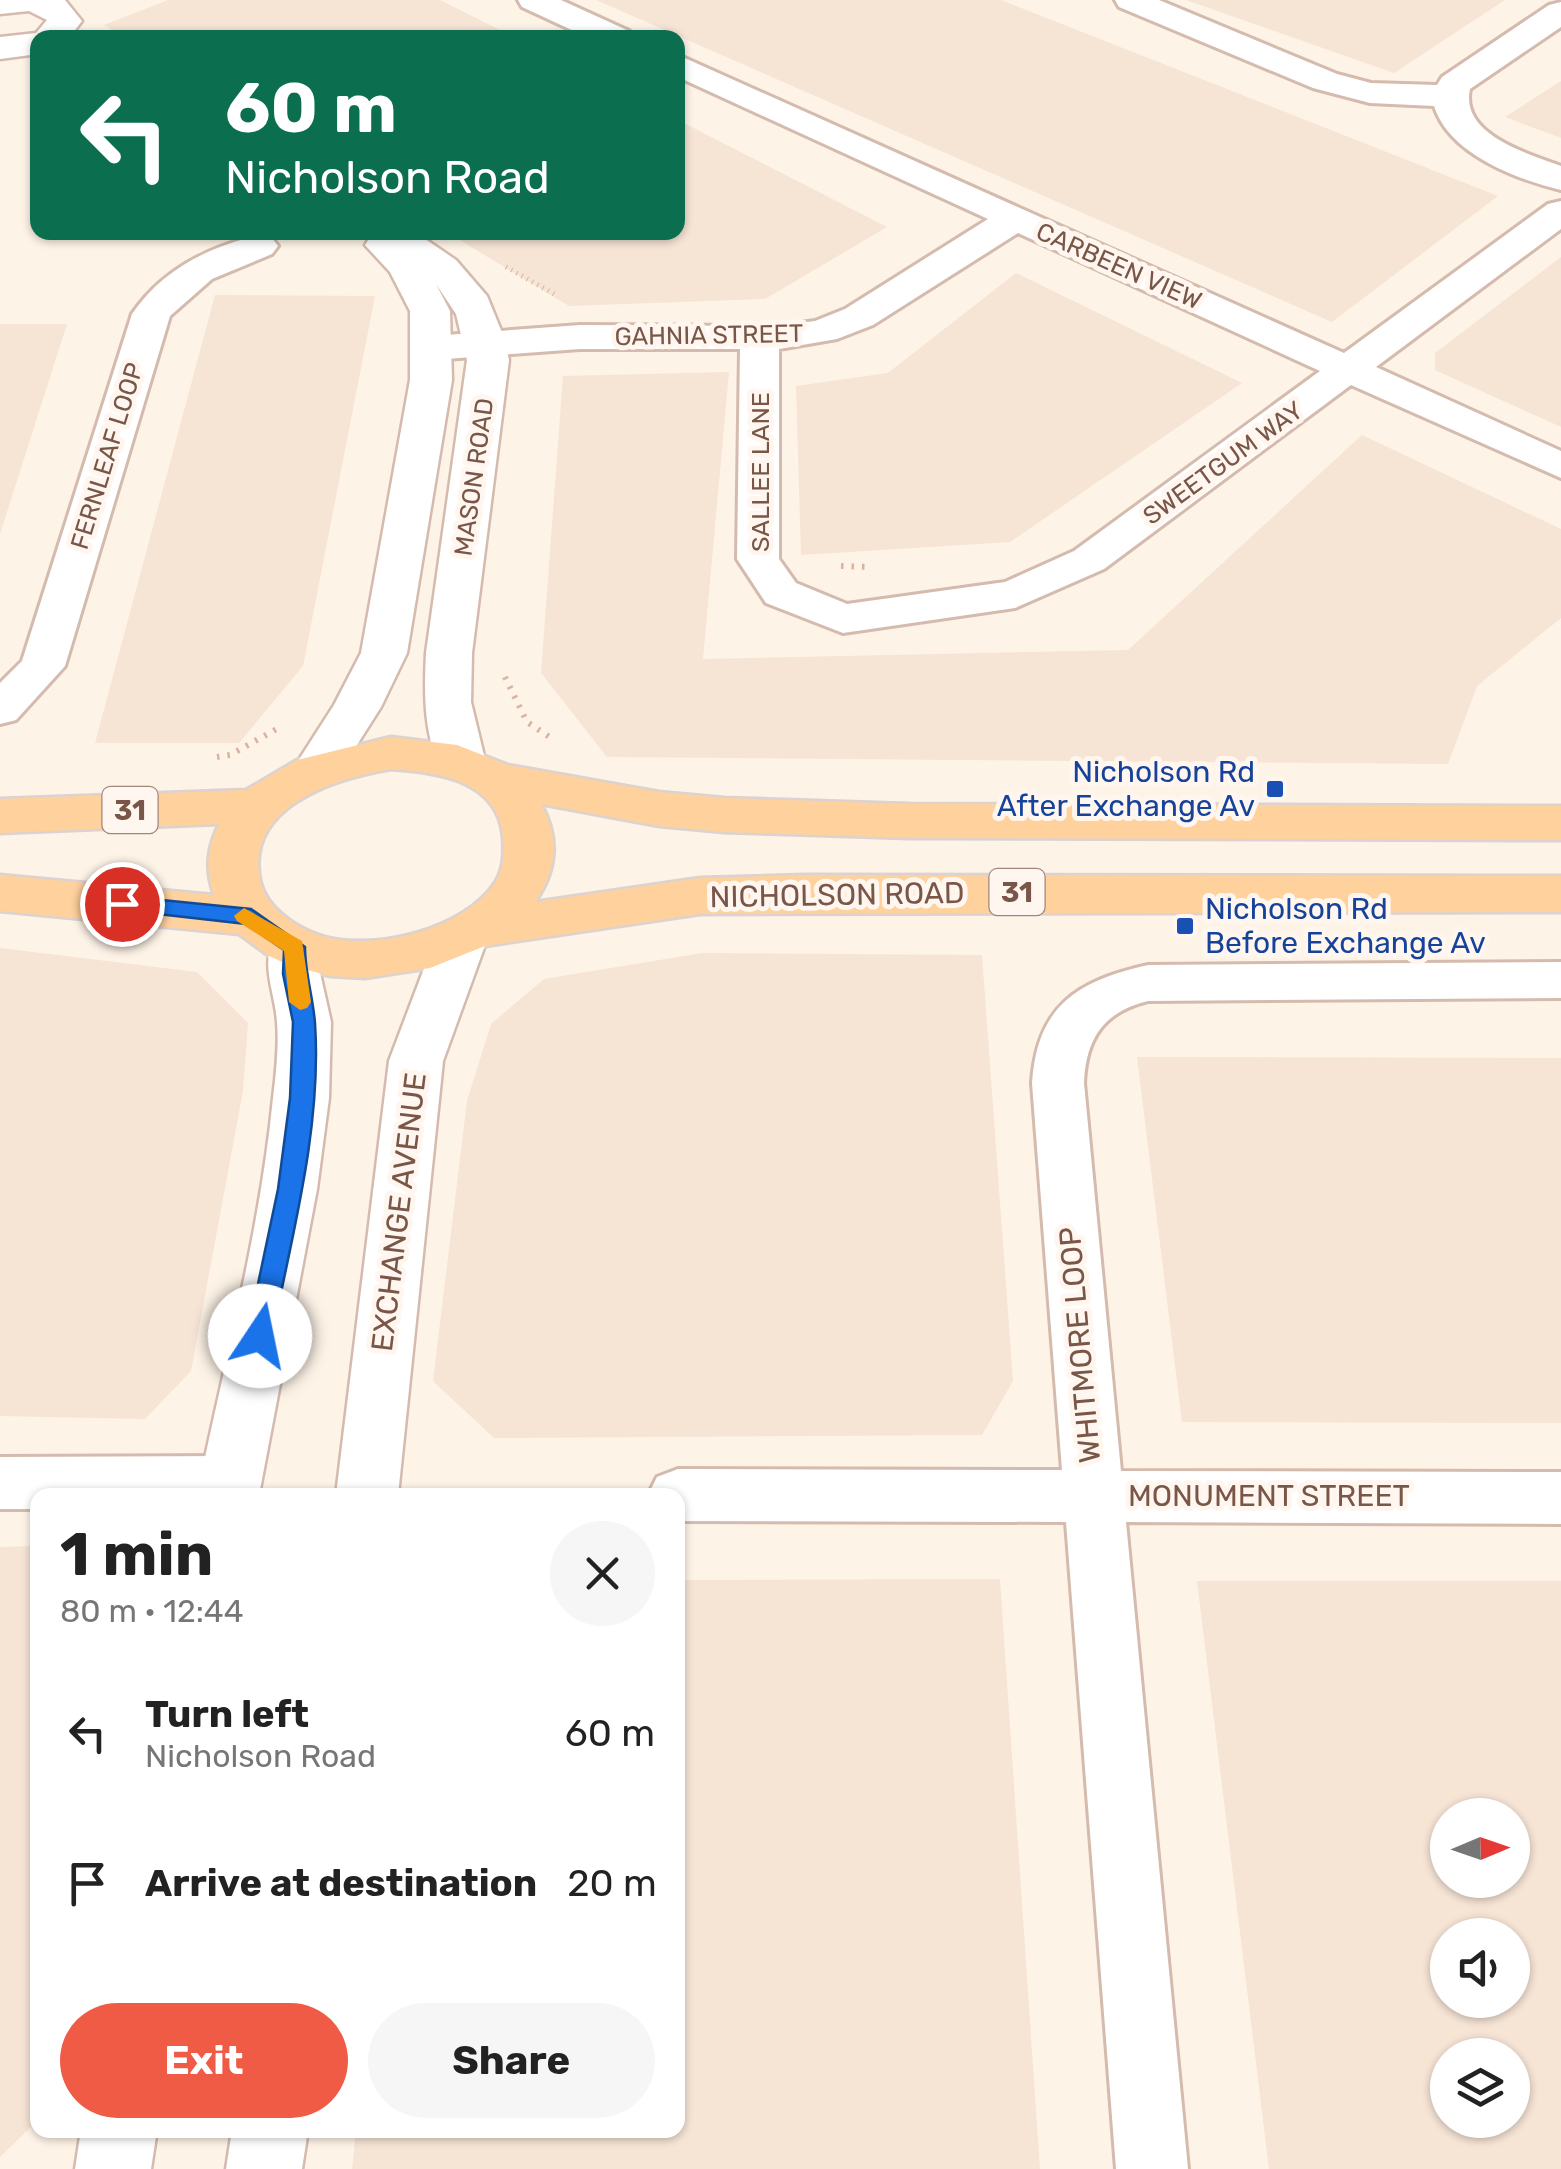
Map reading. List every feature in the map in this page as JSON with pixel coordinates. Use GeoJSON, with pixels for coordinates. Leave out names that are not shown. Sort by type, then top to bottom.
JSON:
{"type":"FeatureCollection","features":[{"type":"Feature","properties":{"kind":"main road"},"geometry":{"type":"LineString","coordinates":[[273,932],[236,890],[232,862],[240,833],[259,806],[285,785],[352,758],[391,753],[428,755],[478,771],[659,809],[724,815],[908,821],[1561,824]]}},
{"type":"Feature","properties":{"kind":"main road","name":"NICHOLSON ROAD"},"geometry":{"type":"LineString","coordinates":[[469,933],[506,904],[525,874],[531,842],[522,812],[478,771]]}},
{"type":"Feature","properties":{"kind":"main road","name":"31"},"geometry":{"type":"LineString","coordinates":[[0,816],[259,806]]}},
{"type":"Feature","properties":{"kind":"main road","name":"NICHOLSON ROAD"},"geometry":{"type":"LineString","coordinates":[[0,893],[273,932],[360,960],[396,958],[469,933],[700,896],[1561,894]]}},
{"type":"Feature","properties":{"kind":"street"},"geometry":{"type":"LineString","coordinates":[[534,0],[599,30]]}},
{"type":"Feature","properties":{"kind":"street"},"geometry":{"type":"LineString","coordinates":[[1131,0],[1325,81],[1370,93],[1448,96]]}},
{"type":"Feature","properties":{"kind":"street"},"geometry":{"type":"LineString","coordinates":[[0,4],[29,1],[56,14]]}},
{"type":"Feature","properties":{"kind":"street"},"geometry":{"type":"LineString","coordinates":[[1561,12],[1454,84],[1448,96],[1452,119],[1482,144],[1561,179]]}},
{"type":"Feature","properties":{"kind":"street"},"geometry":{"type":"LineString","coordinates":[[0,48],[30,44]]}},
{"type":"Feature","properties":{"kind":"street","name":"CARBEEN VIEW"},"geometry":{"type":"LineString","coordinates":[[685,68],[1561,466]]}},
{"type":"Feature","properties":{"kind":"street","name":"SWEETGUM WAY"},"geometry":{"type":"LineString","coordinates":[[843,620],[1014,594],[1055,579],[1089,560],[1561,212]]}},
{"type":"Feature","properties":{"kind":"street","name":"GAHNIA STREET"},"geometry":{"type":"LineString","coordinates":[[432,348],[586,337],[760,338],[823,331],[859,317],[1016,218]]}},
{"type":"Feature","properties":{"kind":"street","name":"MASON ROAD"},"geometry":{"type":"LineString","coordinates":[[317,769],[358,707],[384,653],[430,380],[430,310],[407,266],[379,240]]}},
{"type":"Feature","properties":{"kind":"street","name":"MASON ROAD"},"geometry":{"type":"LineString","coordinates":[[401,240],[427,254],[457,278],[474,305],[485,344],[486,391],[447,693],[478,771]]}},
{"type":"Feature","properties":{"kind":"street","name":"FERNLEAF LOOP"},"geometry":{"type":"LineString","coordinates":[[0,708],[44,666],[150,314],[169,290],[192,272],[259,246]]}},
{"type":"Feature","properties":{"kind":"street","name":"SALLEE LANE"},"geometry":{"type":"LineString","coordinates":[[760,338],[758,559],[781,593],[843,620]]}},
{"type":"Feature","properties":{"kind":"street"},"geometry":{"type":"LineString","coordinates":[[229,1488],[290,1189],[301,1098],[304,1022],[294,974],[273,932]]}},
{"type":"Feature","properties":{"kind":"street","name":"EXCHANGE AVENUE"},"geometry":{"type":"LineString","coordinates":[[368,1488],[416,1061],[444,979],[469,933]]}},
{"type":"Feature","properties":{"kind":"street","name":"WHITMORE LOOP"},"geometry":{"type":"LineString","coordinates":[[1152,2169],[1058,1083],[1062,1042],[1070,1026],[1108,992],[1148,983],[1561,980]]}},
{"type":"Feature","properties":{"kind":"street"},"geometry":{"type":"LineString","coordinates":[[0,1483],[191,1488]]}},
{"type":"Feature","properties":{"kind":"street","name":"MONUMENT STREET"},"geometry":{"type":"LineString","coordinates":[[685,1495],[1561,1498]]}},
{"type":"Feature","properties":{"kind":"street"},"geometry":{"type":"LineString","coordinates":[[113,2169],[118,2138]]}},
{"type":"Feature","properties":{"kind":"street"},"geometry":{"type":"LineString","coordinates":[[264,2169],[269,2138]]}},
{"type":"Feature","properties":{"kind":"path"},"geometry":{"type":"LineString","coordinates":[[492,259],[587,312],[586,337]]}},
{"type":"Feature","properties":{"kind":"path"},"geometry":{"type":"LineString","coordinates":[[498,663],[527,722],[555,741]]}},
{"type":"Feature","properties":{"kind":"path"},"geometry":{"type":"LineString","coordinates":[[212,758],[230,755],[280,728],[292,716]]}},
{"type":"Feature","properties":{"kind":"shaded area"},"geometry":{"type":"Polygon","coordinates":[[[168,0],[440,0],[500,30],[112,30],[104,25],[168,0]]]}},
{"type":"Feature","properties":{"kind":"shaded area"},"geometry":{"type":"Polygon","coordinates":[[[596,0],[1001,0],[1498,196],[1332,322],[685,39],[685,30],[665,30],[596,0]]]}},
{"type":"Feature","properties":{"kind":"shaded area"},"geometry":{"type":"Polygon","coordinates":[[[1186,0],[1505,0],[1394,73],[1186,0]]]}},
{"type":"Feature","properties":{"kind":"shaded area"},"geometry":{"type":"Polygon","coordinates":[[[1561,81],[1561,138],[1505,117],[1561,81]]]}},
{"type":"Feature","properties":{"kind":"shaded area"},"geometry":{"type":"Polygon","coordinates":[[[685,124],[887,227],[765,299],[569,306],[460,240],[685,240],[685,124]]]}},
{"type":"Feature","properties":{"kind":"shaded area"},"geometry":{"type":"Polygon","coordinates":[[[1561,257],[1561,427],[1435,370],[1435,353],[1561,257]]]}},
{"type":"Feature","properties":{"kind":"shaded area"},"geometry":{"type":"Polygon","coordinates":[[[1016,273],[1242,383],[1010,542],[801,555],[796,386],[888,373],[1016,273]]]}},
{"type":"Feature","properties":{"kind":"shaded area"},"geometry":{"type":"Polygon","coordinates":[[[215,295],[375,296],[303,666],[239,743],[95,743],[215,295]]]}},
{"type":"Feature","properties":{"kind":"shaded area"},"geometry":{"type":"Polygon","coordinates":[[[0,324],[67,324],[0,534],[0,324]]]}},
{"type":"Feature","properties":{"kind":"shaded area"},"geometry":{"type":"Polygon","coordinates":[[[729,372],[703,659],[1128,650],[1362,435],[1561,529],[1561,618],[1477,686],[1448,764],[607,757],[541,673],[563,376],[729,372]]]}},
{"type":"Feature","properties":{"kind":"shaded area"},"geometry":{"type":"Polygon","coordinates":[[[0,948],[197,972],[248,1023],[243,1091],[191,1371],[145,1419],[0,1416],[0,948]]]}},
{"type":"Feature","properties":{"kind":"shaded area"},"geometry":{"type":"Polygon","coordinates":[[[702,953],[982,955],[1013,1381],[982,1435],[494,1438],[433,1381],[467,1101],[491,1024],[544,979],[702,953]]]}},
{"type":"Feature","properties":{"kind":"shaded area"},"geometry":{"type":"Polygon","coordinates":[[[1137,1057],[1561,1058],[1561,1423],[1182,1422],[1137,1057]]]}},
{"type":"Feature","properties":{"kind":"shaded area"},"geometry":{"type":"Polygon","coordinates":[[[30,1546],[30,2128],[0,2157],[0,1547],[30,1546]]]}},
{"type":"Feature","properties":{"kind":"shaded area"},"geometry":{"type":"Polygon","coordinates":[[[1000,1579],[1040,2169],[352,2169],[355,2138],[685,2138],[685,1580],[1000,1579]]]}},
{"type":"Feature","properties":{"kind":"shaded area"},"geometry":{"type":"Polygon","coordinates":[[[1197,1581],[1561,1581],[1561,2169],[1269,2169],[1197,1581]]]}},
{"type":"Feature","properties":{"kind":"slow traffic"},"geometry":{"type":"LineString","coordinates":[[244,916],[294,947],[300,1002]]}},
{"type":"Feature","properties":{"kind":"place","name":"Nicholson Rd After Exchange Av"},"geometry":{"type":"Point","coordinates":[1275,789]}},
{"type":"Feature","properties":{"kind":"place","name":"Nicholson Rd Before Exchange Av"},"geometry":{"type":"Point","coordinates":[1185,926]}},
{"type":"Feature","properties":{"kind":"route"},"geometry":{"type":"LineString","coordinates":[[122,904],[251,917],[294,947],[294,974],[304,1022],[301,1098],[290,1189],[260,1336]]}}]}
